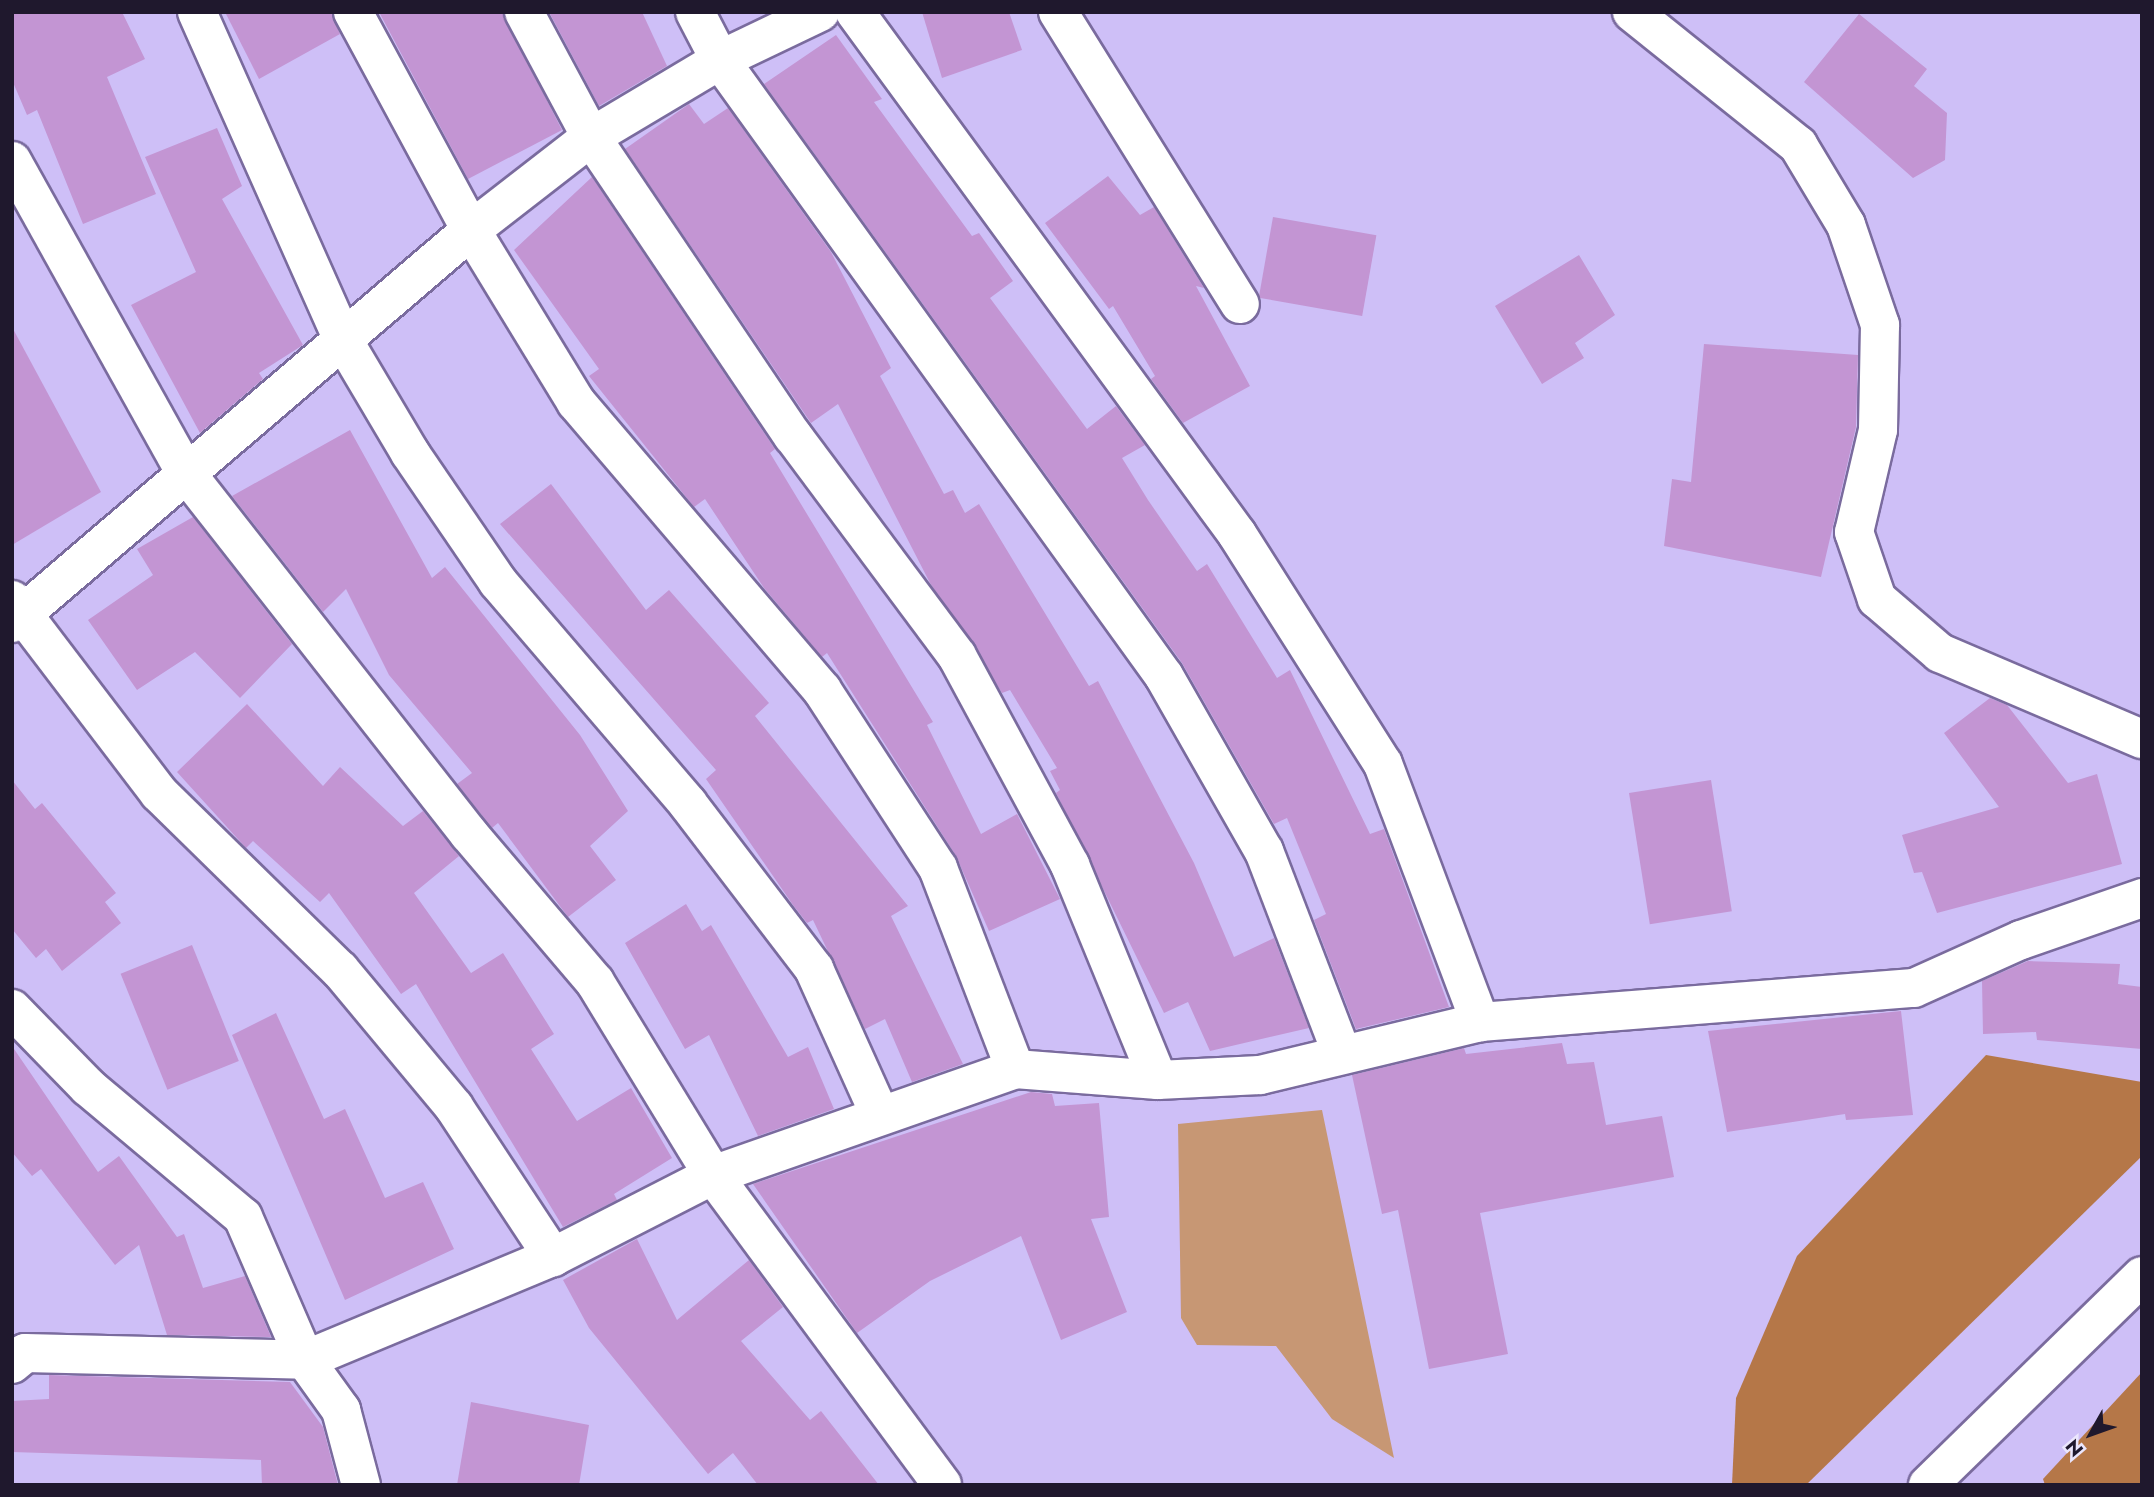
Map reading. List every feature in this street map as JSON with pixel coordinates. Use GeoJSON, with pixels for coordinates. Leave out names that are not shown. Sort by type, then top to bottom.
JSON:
{"type":"FeatureCollection","features":[{"type":"Feature","properties":{"kind":"street"},"geometry":{"type":"LineString","coordinates":[[197,12],[342,340],[498,582],[688,804],[814,969],[879,1113]]}},
{"type":"Feature","properties":{"kind":"street"},"geometry":{"type":"LineString","coordinates":[[353,12],[471,230],[576,402],[822,691],[938,868],[1015,1069]]}},
{"type":"Feature","properties":{"kind":"street"},"geometry":{"type":"LineString","coordinates":[[524,12],[591,137],[793,436],[957,656],[1070,865],[1158,1080]]}},
{"type":"Feature","properties":{"kind":"street"},"geometry":{"type":"LineString","coordinates":[[695,12],[720,60],[1164,676],[1264,851],[1342,1054]]}},
{"type":"Feature","properties":{"kind":"street"},"geometry":{"type":"LineString","coordinates":[[553,1257],[454,1107],[340,970],[159,793],[15,613],[186,473],[471,230],[591,137],[720,60],[820,12]]}},
{"type":"Feature","properties":{"kind":"street"},"geometry":{"type":"LineString","coordinates":[[855,12],[1237,534],[1383,764],[1480,1021]]}},
{"type":"Feature","properties":{"kind":"street"},"geometry":{"type":"LineString","coordinates":[[1058,12],[1240,304]]}},
{"type":"Feature","properties":{"kind":"street"},"geometry":{"type":"LineString","coordinates":[[1632,12],[1798,145],[1846,225],[1880,325],[1878,430],[1854,532],[1877,598],[1940,653],[2142,739]]}},
{"type":"Feature","properties":{"kind":"street"},"geometry":{"type":"LineString","coordinates":[[12,161],[186,473],[469,834],[595,982],[713,1175],[942,1485]]}},
{"type":"Feature","properties":{"kind":"street"},"geometry":{"type":"LineString","coordinates":[[17,1351],[305,1360],[553,1257],[713,1175],[879,1113],[1015,1069],[1158,1080],[1260,1074],[1480,1021],[1914,989],[2021,940],[2142,898]]}},
{"type":"Feature","properties":{"kind":"street"},"geometry":{"type":"LineString","coordinates":[[12,1009],[88,1087],[243,1217],[305,1360],[341,1410],[361,1485]]}},
{"type":"Feature","properties":{"kind":"street"},"geometry":{"type":"LineString","coordinates":[[1928,1485],[2142,1276]]}},
{"type":"Feature","properties":{"kind":"shaded area"},"geometry":{"type":"Polygon","coordinates":[[[1986,1055],[2142,1082],[2142,1156],[1806,1485],[1732,1485],[1736,1398],[1797,1256],[1986,1055]]]}},
{"type":"Feature","properties":{"kind":"shaded area"},"geometry":{"type":"Polygon","coordinates":[[[1322,1110],[1394,1458],[1332,1419],[1276,1346],[1197,1345],[1181,1318],[1178,1124],[1322,1110]]]}},
{"type":"Feature","properties":{"kind":"shaded area"},"geometry":{"type":"Polygon","coordinates":[[[2142,1372],[2142,1485],[2045,1485],[2043,1479],[2142,1372]]]}},
{"type":"Feature","properties":{"kind":"building"},"geometry":{"type":"Polygon","coordinates":[[[12,12],[122,12],[145,59],[107,77],[156,194],[83,224],[37,110],[27,115],[12,80],[12,12]]]}},
{"type":"Feature","properties":{"kind":"building"},"geometry":{"type":"Polygon","coordinates":[[[225,12],[331,12],[340,34],[259,79],[225,12]]]}},
{"type":"Feature","properties":{"kind":"building"},"geometry":{"type":"Polygon","coordinates":[[[379,12],[502,12],[562,130],[468,179],[379,12]]]}},
{"type":"Feature","properties":{"kind":"building"},"geometry":{"type":"Polygon","coordinates":[[[549,12],[642,12],[667,66],[599,106],[549,12]]]}},
{"type":"Feature","properties":{"kind":"building"},"geometry":{"type":"Polygon","coordinates":[[[922,12],[1009,12],[1022,50],[942,78],[922,12]]]}},
{"type":"Feature","properties":{"kind":"building"},"geometry":{"type":"Polygon","coordinates":[[[1859,14],[1927,69],[1914,86],[1947,113],[1945,160],[1913,178],[1804,82],[1859,14]]]}},
{"type":"Feature","properties":{"kind":"building"},"geometry":{"type":"Polygon","coordinates":[[[836,35],[882,99],[874,102],[972,236],[979,233],[1013,281],[990,298],[1087,429],[1116,406],[1145,445],[1122,458],[1148,500],[1197,571],[1207,564],[1277,678],[1290,670],[1370,834],[1384,829],[1449,1007],[1356,1029],[1314,920],[1326,914],[1287,818],[1274,824],[1182,663],[764,84],[836,35]]]}},
{"type":"Feature","properties":{"kind":"building"},"geometry":{"type":"Polygon","coordinates":[[[689,104],[704,124],[728,108],[831,252],[891,368],[880,376],[944,494],[953,490],[965,513],[979,504],[1089,686],[1098,681],[1194,863],[1234,957],[1274,938],[1309,1028],[1210,1051],[1188,1002],[1164,1013],[1056,793],[1060,790],[1050,771],[1057,768],[1010,690],[1002,693],[930,583],[838,404],[811,423],[625,149],[689,104]]]}},
{"type":"Feature","properties":{"kind":"building"},"geometry":{"type":"Polygon","coordinates":[[[217,128],[242,186],[222,199],[303,345],[259,373],[263,379],[200,433],[131,305],[196,272],[145,157],[217,128]]]}},
{"type":"Feature","properties":{"kind":"building"},"geometry":{"type":"Polygon","coordinates":[[[1108,176],[1140,215],[1154,207],[1204,288],[1196,286],[1250,386],[1183,423],[1151,379],[1155,376],[1113,306],[1109,309],[1045,223],[1108,176]]]}},
{"type":"Feature","properties":{"kind":"building"},"geometry":{"type":"Polygon","coordinates":[[[592,177],[775,449],[770,453],[933,722],[927,725],[981,834],[1017,814],[1060,899],[989,931],[956,856],[827,653],[822,657],[764,588],[705,499],[694,507],[589,376],[599,369],[514,250],[592,177]]]}},
{"type":"Feature","properties":{"kind":"building"},"geometry":{"type":"Polygon","coordinates":[[[1273,217],[1376,235],[1362,316],[1259,298],[1273,217]]]}},
{"type":"Feature","properties":{"kind":"building"},"geometry":{"type":"Polygon","coordinates":[[[1579,255],[1615,315],[1575,343],[1584,358],[1542,384],[1495,306],[1579,255]]]}},
{"type":"Feature","properties":{"kind":"building"},"geometry":{"type":"Polygon","coordinates":[[[12,327],[101,492],[12,545],[12,327]]]}},
{"type":"Feature","properties":{"kind":"building"},"geometry":{"type":"Polygon","coordinates":[[[1704,344],[1858,355],[1856,427],[1821,577],[1664,546],[1672,479],[1691,482],[1704,344]]]}},
{"type":"Feature","properties":{"kind":"building"},"geometry":{"type":"Polygon","coordinates":[[[350,430],[432,578],[445,567],[580,735],[628,811],[590,846],[616,880],[568,917],[498,823],[492,828],[457,784],[472,773],[389,675],[346,589],[323,612],[232,496],[350,430]]]}},
{"type":"Feature","properties":{"kind":"building"},"geometry":{"type":"Polygon","coordinates":[[[551,484],[646,610],[669,590],[769,703],[755,716],[908,906],[891,916],[963,1064],[912,1082],[885,1019],[865,1029],[813,920],[807,923],[793,905],[706,779],[716,770],[500,524],[551,484]]]}},
{"type":"Feature","properties":{"kind":"building"},"geometry":{"type":"Polygon","coordinates":[[[193,517],[292,644],[240,698],[195,652],[137,690],[88,620],[153,575],[137,549],[193,517]]]}},
{"type":"Feature","properties":{"kind":"building"},"geometry":{"type":"Polygon","coordinates":[[[1990,698],[2007,705],[2068,783],[2097,774],[2122,864],[1937,913],[1922,872],[1914,873],[1902,835],[1999,807],[1944,733],[1990,698]]]}},
{"type":"Feature","properties":{"kind":"building"},"geometry":{"type":"Polygon","coordinates":[[[247,704],[323,786],[340,767],[403,826],[423,811],[459,856],[414,893],[471,973],[503,953],[554,1034],[531,1049],[577,1121],[631,1088],[672,1158],[614,1194],[617,1200],[563,1227],[416,984],[401,994],[329,893],[320,902],[253,841],[246,848],[177,772],[247,704]]]}},
{"type":"Feature","properties":{"kind":"building"},"geometry":{"type":"Polygon","coordinates":[[[12,780],[35,809],[42,803],[116,893],[105,902],[121,923],[62,971],[46,949],[36,958],[12,929],[12,780]]]}},
{"type":"Feature","properties":{"kind":"building"},"geometry":{"type":"Polygon","coordinates":[[[1711,780],[1732,911],[1650,924],[1629,793],[1711,780]]]}},
{"type":"Feature","properties":{"kind":"building"},"geometry":{"type":"Polygon","coordinates":[[[686,904],[702,931],[711,925],[788,1057],[808,1047],[834,1109],[758,1136],[709,1035],[685,1049],[625,943],[686,904]]]}},
{"type":"Feature","properties":{"kind":"building"},"geometry":{"type":"Polygon","coordinates":[[[192,945],[239,1061],[167,1090],[121,974],[192,945]]]}},
{"type":"Feature","properties":{"kind":"building"},"geometry":{"type":"Polygon","coordinates":[[[2028,961],[2120,964],[2118,984],[2142,987],[2142,1049],[2037,1040],[2036,1032],[1983,1034],[1982,981],[2028,961]]]}},
{"type":"Feature","properties":{"kind":"building"},"geometry":{"type":"Polygon","coordinates":[[[1901,1011],[1913,1115],[1846,1120],[1845,1114],[1727,1132],[1708,1031],[1901,1011]]]}},
{"type":"Feature","properties":{"kind":"building"},"geometry":{"type":"Polygon","coordinates":[[[276,1013],[324,1119],[345,1109],[385,1198],[423,1182],[454,1249],[345,1300],[232,1035],[276,1013]]]}},
{"type":"Feature","properties":{"kind":"building"},"geometry":{"type":"Polygon","coordinates":[[[1562,1043],[1567,1064],[1594,1062],[1606,1125],[1662,1116],[1674,1177],[1480,1213],[1508,1354],[1429,1369],[1398,1210],[1382,1214],[1352,1075],[1464,1048],[1466,1054],[1562,1043]]]}},
{"type":"Feature","properties":{"kind":"building"},"geometry":{"type":"Polygon","coordinates":[[[12,1046],[98,1172],[119,1156],[177,1237],[184,1234],[203,1288],[245,1276],[271,1337],[167,1335],[139,1245],[115,1265],[41,1169],[32,1176],[12,1152],[12,1046]]]}},
{"type":"Feature","properties":{"kind":"building"},"geometry":{"type":"Polygon","coordinates":[[[1031,1092],[1052,1094],[1055,1106],[1099,1103],[1109,1217],[1091,1219],[1127,1312],[1061,1340],[1021,1236],[930,1281],[857,1333],[753,1184],[1031,1092]]]}},
{"type":"Feature","properties":{"kind":"building"},"geometry":{"type":"Polygon","coordinates":[[[637,1239],[677,1320],[749,1260],[783,1307],[741,1341],[810,1420],[821,1411],[879,1485],[758,1485],[733,1453],[708,1474],[589,1328],[563,1280],[637,1239]]]}},
{"type":"Feature","properties":{"kind":"building"},"geometry":{"type":"Polygon","coordinates":[[[49,1375],[290,1382],[323,1427],[338,1485],[262,1485],[261,1460],[12,1452],[12,1401],[49,1399],[49,1375]]]}},
{"type":"Feature","properties":{"kind":"building"},"geometry":{"type":"Polygon","coordinates":[[[471,1402],[589,1425],[579,1485],[457,1485],[471,1402]]]}}]}
